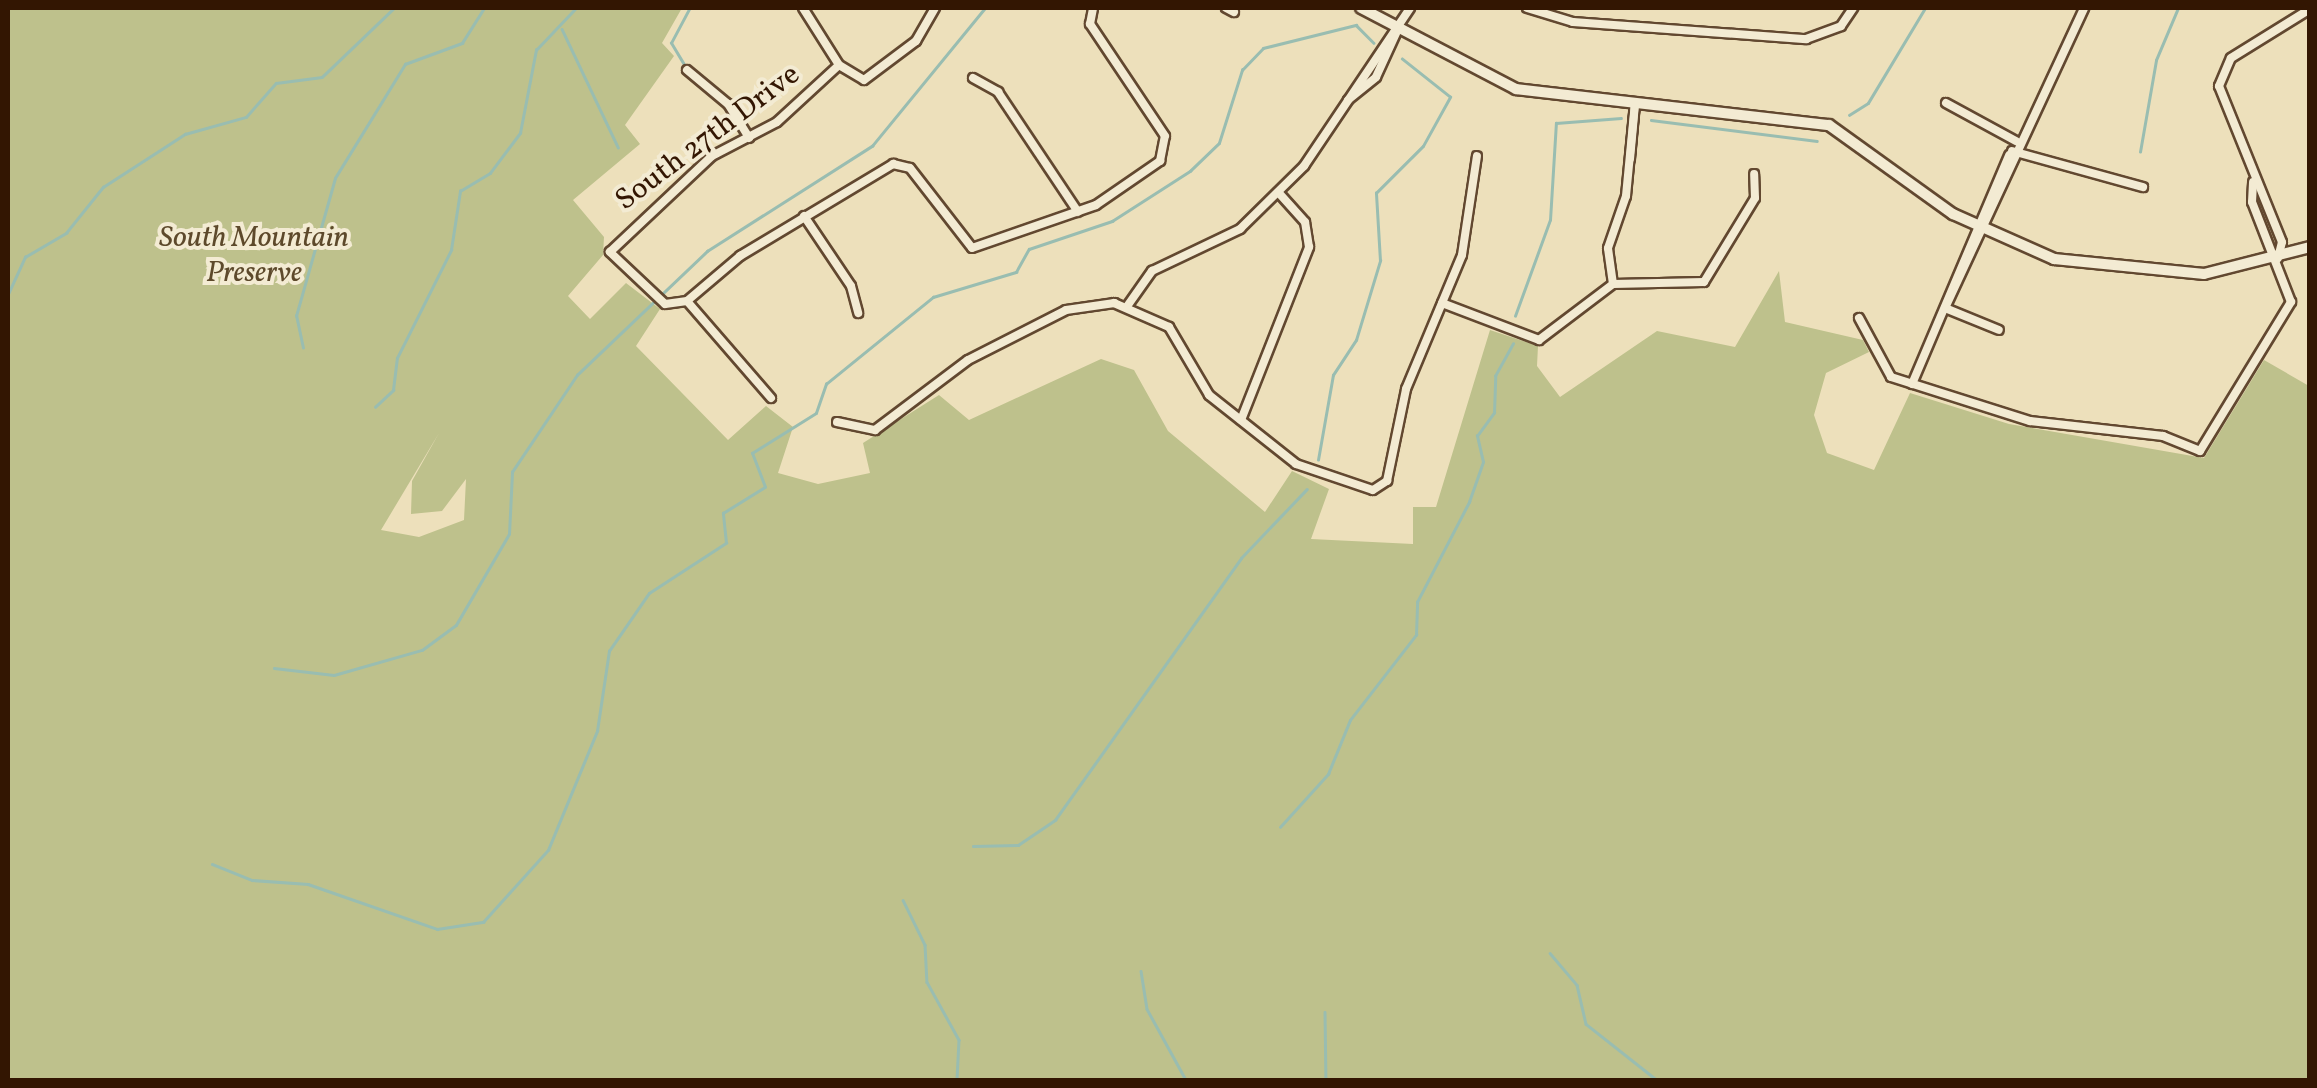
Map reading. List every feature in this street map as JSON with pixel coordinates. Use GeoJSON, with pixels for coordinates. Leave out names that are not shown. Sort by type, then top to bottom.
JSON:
{"type":"FeatureCollection","features":[{"type":"Feature","properties":{"kind":"street"},"geometry":{"type":"LineString","coordinates":[[803,8],[839,65],[864,80],[916,41],[935,8]]}},
{"type":"Feature","properties":{"kind":"street"},"geometry":{"type":"LineString","coordinates":[[1361,8],[1516,89],[1829,125],[1973,225],[2054,259],[2184,274],[2278,258],[2310,247]]}},
{"type":"Feature","properties":{"kind":"street"},"geometry":{"type":"LineString","coordinates":[[1345,102],[1381,69],[1410,8]]}},
{"type":"Feature","properties":{"kind":"street"},"geometry":{"type":"LineString","coordinates":[[1527,8],[1573,22],[1824,38],[1853,8]]}},
{"type":"Feature","properties":{"kind":"street"},"geometry":{"type":"LineString","coordinates":[[1912,384],[1945,308],[1969,270],[2000,195],[2016,140],[2082,10],[2071,8]]}},
{"type":"Feature","properties":{"kind":"street"},"geometry":{"type":"LineString","coordinates":[[2278,258],[2282,242],[2253,182],[2220,76],[2240,50],[2310,8]]}},
{"type":"Feature","properties":{"kind":"street"},"geometry":{"type":"LineString","coordinates":[[771,398],[687,301],[804,216],[902,164],[972,248],[1078,212],[1168,152],[1091,12]]}},
{"type":"Feature","properties":{"kind":"street"},"geometry":{"type":"LineString","coordinates":[[1128,305],[1152,271],[1240,230],[1278,192],[1398,29]]}},
{"type":"Feature","properties":{"kind":"street"},"geometry":{"type":"LineString","coordinates":[[1371,62],[1381,69]]}},
{"type":"Feature","properties":{"kind":"street","name":"South 27th Drive"},"geometry":{"type":"LineString","coordinates":[[687,301],[657,297],[610,252],[712,156],[750,138],[839,65]]}},
{"type":"Feature","properties":{"kind":"street"},"geometry":{"type":"LineString","coordinates":[[686,70],[721,96],[750,138]]}},
{"type":"Feature","properties":{"kind":"street"},"geometry":{"type":"LineString","coordinates":[[973,78],[998,92],[1078,212]]}},
{"type":"Feature","properties":{"kind":"street"},"geometry":{"type":"LineString","coordinates":[[1613,284],[1608,248],[1630,163],[1636,102]]}},
{"type":"Feature","properties":{"kind":"street"},"geometry":{"type":"LineString","coordinates":[[1946,103],[2016,140]]}},
{"type":"Feature","properties":{"kind":"street"},"geometry":{"type":"LineString","coordinates":[[2012,151],[2143,187]]}},
{"type":"Feature","properties":{"kind":"street"},"geometry":{"type":"LineString","coordinates":[[1945,308],[1956,264],[1988,190],[2012,151]]}},
{"type":"Feature","properties":{"kind":"street"},"geometry":{"type":"LineString","coordinates":[[837,422],[875,430],[968,360],[1066,310],[1128,305],[1169,326],[1209,395],[1307,470],[1373,490],[1386,481],[1406,389],[1466,242],[1476,156]]}},
{"type":"Feature","properties":{"kind":"street"},"geometry":{"type":"LineString","coordinates":[[1442,303],[1539,340],[1613,284],[1704,282],[1755,198],[1754,174]]}},
{"type":"Feature","properties":{"kind":"street"},"geometry":{"type":"LineString","coordinates":[[1859,318],[1886,374],[2042,424],[2162,436],[2200,450],[2290,308],[2278,258],[2252,202],[2253,182]]}},
{"type":"Feature","properties":{"kind":"street"},"geometry":{"type":"LineString","coordinates":[[1988,190],[2000,195]]}},
{"type":"Feature","properties":{"kind":"street"},"geometry":{"type":"LineString","coordinates":[[1241,420],[1309,247],[1305,222],[1278,192]]}},
{"type":"Feature","properties":{"kind":"street"},"geometry":{"type":"LineString","coordinates":[[804,216],[852,286],[858,313]]}},
{"type":"Feature","properties":{"kind":"street"},"geometry":{"type":"LineString","coordinates":[[1956,264],[1969,270]]}},
{"type":"Feature","properties":{"kind":"street"},"geometry":{"type":"LineString","coordinates":[[1945,308],[1999,330]]}},
{"type":"Feature","properties":{"kind":"green space","name":"South Mountain Preserve"},"geometry":{"type":"Polygon","coordinates":[[[8,8],[682,8],[662,43],[674,56],[625,125],[640,144],[573,200],[604,237],[603,255],[568,296],[590,319],[626,283],[660,309],[636,346],[728,440],[766,406],[793,427],[778,473],[818,484],[870,473],[863,443],[939,395],[969,420],[1101,359],[1134,370],[1168,431],[1265,512],[1292,471],[1329,489],[1311,539],[1413,544],[1413,507],[1436,507],[1490,330],[1538,346],[1537,366],[1560,397],[1657,331],[1735,347],[1779,271],[1785,322],[1863,340],[1869,352],[1826,373],[1814,415],[1827,453],[1874,470],[1910,393],[2009,424],[2204,458],[2264,360],[2309,386],[2309,1080],[8,1080],[8,8]],[[439,433],[381,530],[419,537],[464,520],[466,479],[442,511],[411,514],[412,481],[439,433]]]}},
{"type":"Feature","properties":{"kind":"waterway"},"geometry":{"type":"LineString","coordinates":[[8,294],[25,257],[66,233],[103,187],[185,134],[246,117],[276,83],[322,77],[394,8]]}},
{"type":"Feature","properties":{"kind":"waterway"},"geometry":{"type":"LineString","coordinates":[[303,348],[296,316],[335,178],[405,64],[462,43],[484,8]]}},
{"type":"Feature","properties":{"kind":"waterway"},"geometry":{"type":"LineString","coordinates":[[375,407],[393,390],[397,358],[451,250],[460,191],[490,173],[520,133],[536,50],[576,8]]}},
{"type":"Feature","properties":{"kind":"waterway"},"geometry":{"type":"LineString","coordinates":[[686,68],[671,43],[690,8]]}},
{"type":"Feature","properties":{"kind":"waterway"},"geometry":{"type":"LineString","coordinates":[[274,668],[334,675],[422,650],[456,625],[509,534],[512,472],[577,375],[707,251],[872,146],[985,8]]}},
{"type":"Feature","properties":{"kind":"waterway"},"geometry":{"type":"LineString","coordinates":[[1849,115],[1868,103],[1925,8]]}},
{"type":"Feature","properties":{"kind":"waterway"},"geometry":{"type":"LineString","coordinates":[[2140,152],[2156,60],[2178,8]]}},
{"type":"Feature","properties":{"kind":"waterway"},"geometry":{"type":"LineString","coordinates":[[212,864],[252,880],[308,884],[437,929],[483,922],[548,850],[597,731],[609,651],[649,593],[726,543],[723,513],[765,487],[752,453],[816,413],[826,384],[933,297],[1016,272],[1029,249],[1112,221],[1190,171],[1219,143],[1242,70],[1263,48],[1356,25],[1374,43]]}},
{"type":"Feature","properties":{"kind":"waterway"},"geometry":{"type":"LineString","coordinates":[[562,29],[618,147]]}},
{"type":"Feature","properties":{"kind":"waterway"},"geometry":{"type":"LineString","coordinates":[[1318,460],[1333,375],[1356,340],[1380,261],[1376,193],[1423,146],[1450,97],[1402,59]]}},
{"type":"Feature","properties":{"kind":"waterway"},"geometry":{"type":"LineString","coordinates":[[1515,316],[1550,220],[1556,123],[1621,118]]}},
{"type":"Feature","properties":{"kind":"waterway"},"geometry":{"type":"LineString","coordinates":[[1651,120],[1817,141]]}},
{"type":"Feature","properties":{"kind":"waterway"},"geometry":{"type":"LineString","coordinates":[[1280,827],[1328,774],[1350,720],[1416,635],[1417,602],[1469,502],[1483,462],[1477,436],[1494,413],[1495,376],[1513,344]]}},
{"type":"Feature","properties":{"kind":"waterway"},"geometry":{"type":"LineString","coordinates":[[973,846],[1018,845],[1055,820],[1241,558],[1307,489]]}},
{"type":"Feature","properties":{"kind":"waterway"},"geometry":{"type":"LineString","coordinates":[[903,900],[925,945],[927,982],[959,1040],[957,1080]]}},
{"type":"Feature","properties":{"kind":"waterway"},"geometry":{"type":"LineString","coordinates":[[1550,953],[1577,985],[1586,1024],[1657,1080]]}},
{"type":"Feature","properties":{"kind":"waterway"},"geometry":{"type":"LineString","coordinates":[[1141,971],[1147,1009],[1186,1080]]}},
{"type":"Feature","properties":{"kind":"waterway"},"geometry":{"type":"LineString","coordinates":[[1325,1012],[1326,1080]]}}]}
